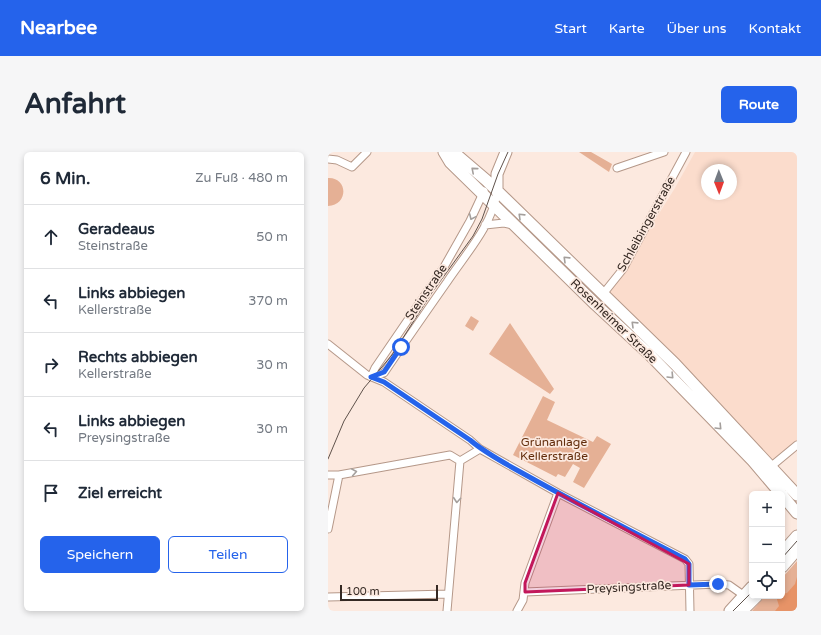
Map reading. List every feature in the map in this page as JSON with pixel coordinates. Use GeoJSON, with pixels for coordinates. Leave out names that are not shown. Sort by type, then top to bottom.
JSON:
{"type":"FeatureCollection","features":[{"type":"Feature","properties":{"kind":"main road","name":"Rosenheimer Straße"},"geometry":{"type":"LineString","coordinates":[[444,152],[450,162],[595,304],[649,354],[767,470],[797,495]]}},
{"type":"Feature","properties":{"kind":"main road","name":"Rosenheimer Straße"},"geometry":{"type":"LineString","coordinates":[[451,152],[458,156],[493,188],[675,364],[767,470],[780,491]]}},
{"type":"Feature","properties":{"kind":"main road"},"geometry":{"type":"LineString","coordinates":[[493,188],[496,174],[506,152]]}},
{"type":"Feature","properties":{"kind":"main road","name":"Rosenheimer Straße"},"geometry":{"type":"LineString","coordinates":[[785,499],[797,513]]}},
{"type":"Feature","properties":{"kind":"main road"},"geometry":{"type":"LineString","coordinates":[[785,550],[797,536]]}},
{"type":"Feature","properties":{"kind":"main road"},"geometry":{"type":"LineString","coordinates":[[785,564],[797,550]]}},
{"type":"Feature","properties":{"kind":"main road"},"geometry":{"type":"LineString","coordinates":[[730,611],[749,598]]}},
{"type":"Feature","properties":{"kind":"main road"},"geometry":{"type":"LineString","coordinates":[[742,611],[750,599]]}},
{"type":"Feature","properties":{"kind":"street"},"geometry":{"type":"LineString","coordinates":[[328,160],[337,160],[352,167],[368,152]]}},
{"type":"Feature","properties":{"kind":"street"},"geometry":{"type":"LineString","coordinates":[[617,168],[664,152]]}},
{"type":"Feature","properties":{"kind":"street","name":"Schleibingerstraße"},"geometry":{"type":"LineString","coordinates":[[602,294],[623,269],[686,152]]}},
{"type":"Feature","properties":{"kind":"street","name":"Steinstraße"},"geometry":{"type":"LineString","coordinates":[[493,188],[494,205],[485,225],[384,372],[371,377],[375,368],[448,260],[470,221],[483,193],[493,188]]}},
{"type":"Feature","properties":{"kind":"street"},"geometry":{"type":"LineString","coordinates":[[485,225],[504,223],[514,225]]}},
{"type":"Feature","properties":{"kind":"street"},"geometry":{"type":"LineString","coordinates":[[328,344],[371,377],[384,382],[480,448],[558,493],[685,559],[689,564],[690,611]]}},
{"type":"Feature","properties":{"kind":"street"},"geometry":{"type":"LineString","coordinates":[[767,470],[797,445]]}},
{"type":"Feature","properties":{"kind":"street"},"geometry":{"type":"LineString","coordinates":[[460,461],[480,448]]}},
{"type":"Feature","properties":{"kind":"street"},"geometry":{"type":"LineString","coordinates":[[328,475],[339,475],[450,455],[460,461]]}},
{"type":"Feature","properties":{"kind":"street"},"geometry":{"type":"LineString","coordinates":[[447,611],[460,461]]}},
{"type":"Feature","properties":{"kind":"street"},"geometry":{"type":"LineString","coordinates":[[328,529],[339,475]]}},
{"type":"Feature","properties":{"kind":"street"},"geometry":{"type":"LineString","coordinates":[[517,611],[523,600],[525,583],[558,493]]}},
{"type":"Feature","properties":{"kind":"street","name":"Preysingstraße"},"geometry":{"type":"LineString","coordinates":[[525,592],[718,584],[729,585],[749,596]]}},
{"type":"Feature","properties":{"kind":"street"},"geometry":{"type":"LineString","coordinates":[[328,597],[448,594]]}},
{"type":"Feature","properties":{"kind":"highlighted area"},"geometry":{"type":"Polygon","coordinates":[[[558,493],[689,564],[689,585],[525,592],[525,583],[558,493]]]}},
{"type":"Feature","properties":{"kind":"shaded area"},"geometry":{"type":"Polygon","coordinates":[[[695,152],[797,152],[797,446],[768,466],[608,295],[675,188],[695,152]]]}},
{"type":"Feature","properties":{"kind":"shaded area"},"geometry":{"type":"Polygon","coordinates":[[[797,577],[797,611],[775,611],[779,606],[777,599],[785,599],[785,593],[795,584],[797,577]]]}},
{"type":"Feature","properties":{"kind":"green space"},"geometry":{"type":"Polygon","coordinates":[[[579,152],[591,152],[612,164],[609,172],[579,152]]]}},
{"type":"Feature","properties":{"kind":"green space"},"geometry":{"type":"Polygon","coordinates":[[[328,178],[335,179],[339,182],[342,186],[343,196],[340,201],[328,206],[328,178]]]}},
{"type":"Feature","properties":{"kind":"green space"},"geometry":{"type":"Polygon","coordinates":[[[471,316],[479,321],[473,331],[465,326],[471,316]]]}},
{"type":"Feature","properties":{"kind":"green space"},"geometry":{"type":"Polygon","coordinates":[[[510,323],[554,389],[550,394],[489,354],[510,323]]]}},
{"type":"Feature","properties":{"kind":"green space","name":"Grünanlage Kellerstraße"},"geometry":{"type":"Polygon","coordinates":[[[543,396],[555,402],[547,420],[593,442],[597,436],[611,444],[584,488],[573,482],[580,468],[573,464],[565,477],[558,474],[556,477],[513,455],[543,396]]]}},
{"type":"Feature","properties":{"kind":"green space"},"geometry":{"type":"Polygon","coordinates":[[[797,561],[797,611],[752,611],[762,599],[785,599],[785,575],[797,561]]]}},
{"type":"Feature","properties":{"kind":"tram line"},"geometry":{"type":"LineString","coordinates":[[328,459],[344,421],[364,388],[392,355],[431,294],[473,236],[482,219],[498,174],[508,152]]}},
{"type":"Feature","properties":{"kind":"tram line"},"geometry":{"type":"LineString","coordinates":[[785,555],[797,541]]}},
{"type":"Feature","properties":{"kind":"tram line"},"geometry":{"type":"LineString","coordinates":[[733,611],[749,595]]}},
{"type":"Feature","properties":{"kind":"route"},"geometry":{"type":"LineString","coordinates":[[401,347],[384,372],[371,377],[384,382],[480,448],[508,465],[558,493],[685,559],[689,564],[689,585],[718,584]]}}]}
